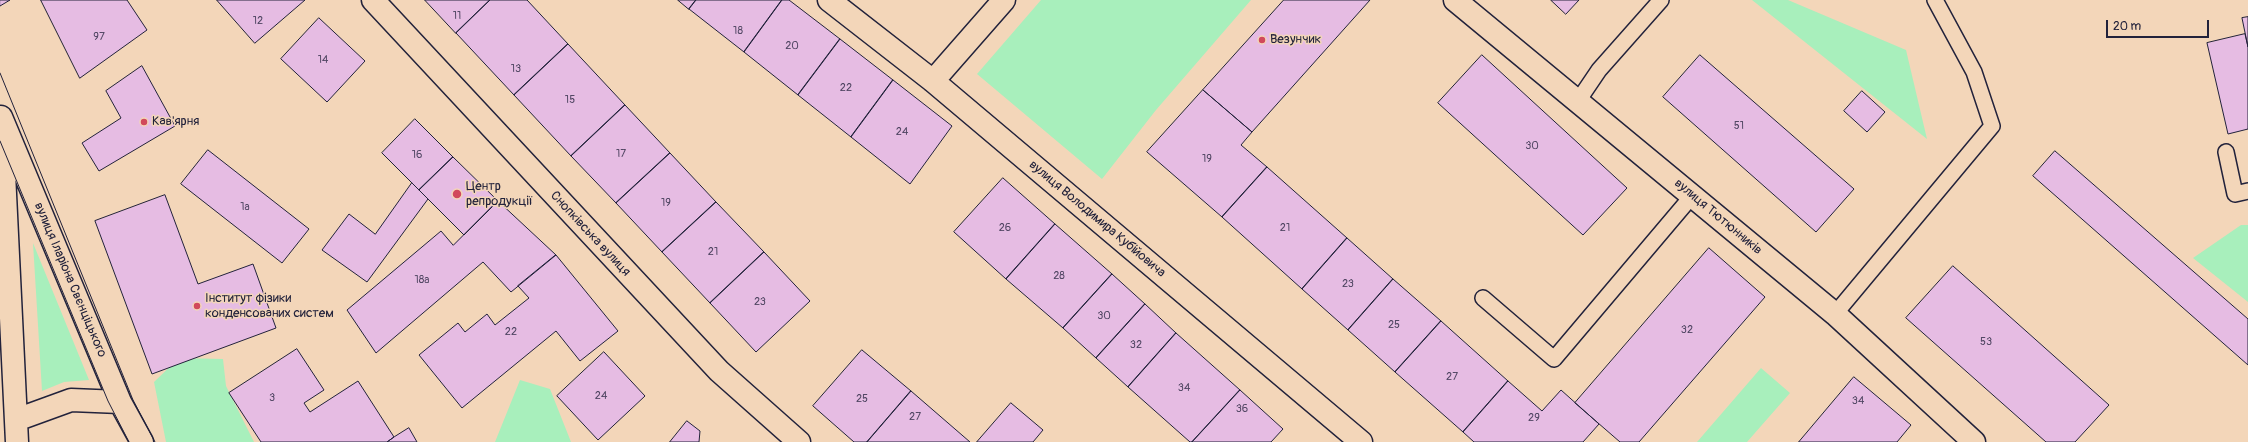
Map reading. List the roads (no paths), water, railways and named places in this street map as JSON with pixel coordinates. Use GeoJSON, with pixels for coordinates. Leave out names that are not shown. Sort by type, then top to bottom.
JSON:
{"type":"FeatureCollection","features":[{"type":"Feature","properties":{"kind":"street","name":"Снопківська вулиця"},"geometry":{"type":"LineString","coordinates":[[373,0],[719,371],[799,442]]}},
{"type":"Feature","properties":{"kind":"street","name":"вулиця Володимира Кубійовича"},"geometry":{"type":"LineString","coordinates":[[829,0],[933,81],[1361,442]]}},
{"type":"Feature","properties":{"kind":"street"},"geometry":{"type":"LineString","coordinates":[[933,81],[1004,0]]}},
{"type":"Feature","properties":{"kind":"street","name":"вулиця Тютюнників"},"geometry":{"type":"LineString","coordinates":[[1455,0],[1835,314],[1965,439]]}},
{"type":"Feature","properties":{"kind":"street"},"geometry":{"type":"LineString","coordinates":[[0,116],[6,353],[16,420],[17,442]]}},
{"type":"Feature","properties":{"kind":"street","name":"вулиця Іларіона Свєнціцького"},"geometry":{"type":"LineString","coordinates":[[0,116],[120,402],[142,442]]}},
{"type":"Feature","properties":{"kind":"street"},"geometry":{"type":"LineString","coordinates":[[16,420],[71,400],[120,402]]}},
{"type":"Feature","properties":{"kind":"lane"},"geometry":{"type":"LineString","coordinates":[[1578,101],[1600,70],[1661,0]]}},
{"type":"Feature","properties":{"kind":"lane"},"geometry":{"type":"LineString","coordinates":[[1835,314],[1992,126],[1974,72],[1935,0]]}},
{"type":"Feature","properties":{"kind":"lane"},"geometry":{"type":"LineString","coordinates":[[2226,152],[2235,194],[2248,191]]}},
{"type":"Feature","properties":{"kind":"lane"},"geometry":{"type":"LineString","coordinates":[[1483,298],[1554,359],[1692,196]]}},
{"type":"Feature","properties":{"kind":"tram line"},"geometry":{"type":"LineString","coordinates":[[0,73],[133,400],[155,442]]}},
{"type":"Feature","properties":{"kind":"tram line"},"geometry":{"type":"LineString","coordinates":[[0,141],[108,401],[129,442]]}},
{"type":"Feature","properties":{"kind":"place","name":"Везунчик"},"geometry":{"type":"Point","coordinates":[1262,40]}},
{"type":"Feature","properties":{"kind":"place","name":"Кав'ярня"},"geometry":{"type":"Point","coordinates":[144,122]}},
{"type":"Feature","properties":{"kind":"place","name":"Центр репродукції"},"geometry":{"type":"Point","coordinates":[457,194]}},
{"type":"Feature","properties":{"kind":"place","name":"Інститут фізики конденсованих систем"},"geometry":{"type":"Point","coordinates":[197,306]}}]}
